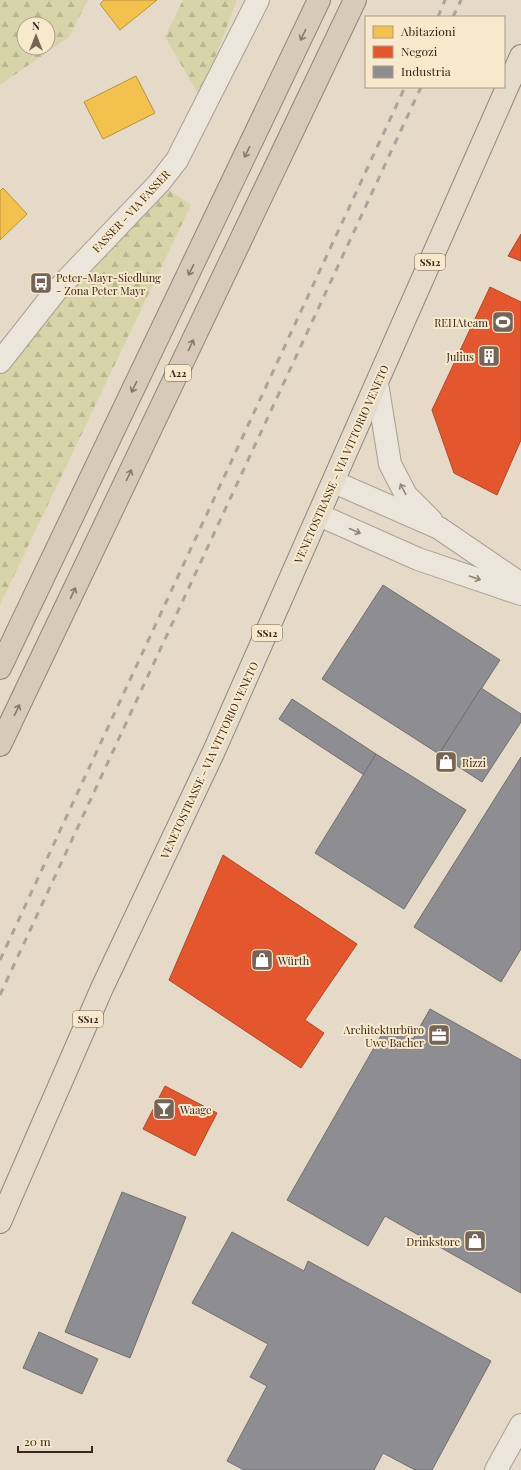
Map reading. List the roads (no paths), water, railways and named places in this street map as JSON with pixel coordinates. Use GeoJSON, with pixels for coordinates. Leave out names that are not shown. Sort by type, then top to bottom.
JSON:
{"type":"FeatureCollection","features":[{"type":"Feature","properties":{"kind":"highway"},"geometry":{"type":"LineString","coordinates":[[0,668],[319,0]]}},
{"type":"Feature","properties":{"kind":"highway","name":"A22"},"geometry":{"type":"LineString","coordinates":[[0,745],[355,0]]}},
{"type":"Feature","properties":{"kind":"main road","name":"VENETOSTRASSE - VIA VITTORIO VENETO"},"geometry":{"type":"LineString","coordinates":[[0,1222],[102,988],[214,751],[521,56]]}},
{"type":"Feature","properties":{"kind":"street","name":"FASSER - VIA FASSER"},"geometry":{"type":"LineString","coordinates":[[0,362],[55,292],[160,183],[177,160],[258,0]]}},
{"type":"Feature","properties":{"kind":"street"},"geometry":{"type":"LineString","coordinates":[[377,383],[390,464],[406,495],[439,528],[521,584]]}},
{"type":"Feature","properties":{"kind":"street"},"geometry":{"type":"LineString","coordinates":[[334,482],[439,528]]}},
{"type":"Feature","properties":{"kind":"street"},"geometry":{"type":"LineString","coordinates":[[319,515],[418,559],[521,594]]}},
{"type":"Feature","properties":{"kind":"street"},"geometry":{"type":"LineString","coordinates":[[496,1470],[521,1425]]}},
{"type":"Feature","properties":{"kind":"railway"},"geometry":{"type":"LineString","coordinates":[[438,16],[445,0]]}},
{"type":"Feature","properties":{"kind":"railway"},"geometry":{"type":"LineString","coordinates":[[453,16],[461,0]]}},
{"type":"Feature","properties":{"kind":"railway"},"geometry":{"type":"LineString","coordinates":[[0,960],[405,88]]}},
{"type":"Feature","properties":{"kind":"railway"},"geometry":{"type":"LineString","coordinates":[[0,995],[421,88]]}},
{"type":"Feature","properties":{"kind":"place","name":"Peter-Mayr-Siedlung - Zona Peter Mayr"},"geometry":{"type":"Point","coordinates":[41,283]}},
{"type":"Feature","properties":{"kind":"place","name":"REHAteam"},"geometry":{"type":"Point","coordinates":[503,322]}},
{"type":"Feature","properties":{"kind":"place","name":"Julius"},"geometry":{"type":"Point","coordinates":[489,356]}},
{"type":"Feature","properties":{"kind":"place","name":"Rizzi"},"geometry":{"type":"Point","coordinates":[446,762]}},
{"type":"Feature","properties":{"kind":"place","name":"Würth"},"geometry":{"type":"Point","coordinates":[262,960]}},
{"type":"Feature","properties":{"kind":"place","name":"Architekturbüro Uwe Bacher"},"geometry":{"type":"Point","coordinates":[439,1035]}},
{"type":"Feature","properties":{"kind":"place","name":"Waage"},"geometry":{"type":"Point","coordinates":[164,1109]}},
{"type":"Feature","properties":{"kind":"place","name":"Drinkstore"},"geometry":{"type":"Point","coordinates":[475,1241]}}]}
